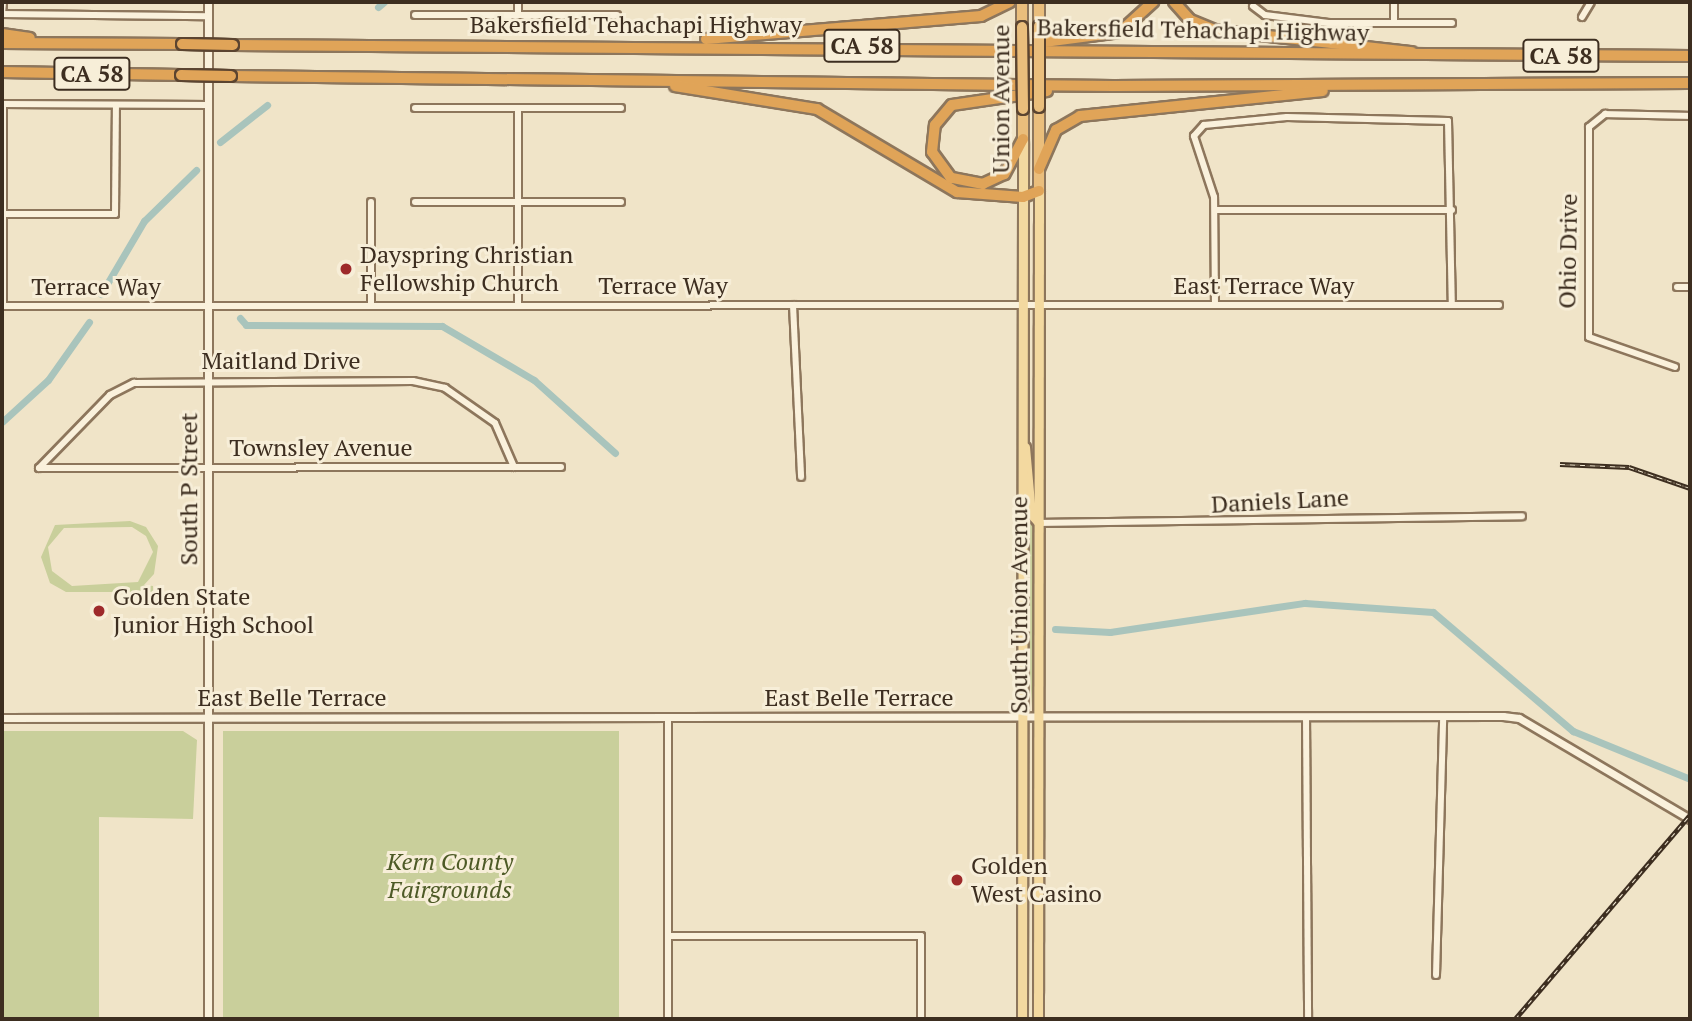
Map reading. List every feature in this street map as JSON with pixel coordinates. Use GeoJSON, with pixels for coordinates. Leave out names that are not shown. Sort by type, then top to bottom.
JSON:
{"type":"FeatureCollection","features":[{"type":"Feature","properties":{"kind":"highway"},"geometry":{"type":"LineString","coordinates":[[621,45],[981,16],[1010,2]]}},
{"type":"Feature","properties":{"kind":"highway","name":"Union Avenue"},"geometry":{"type":"LineString","coordinates":[[1022,2],[1023,139]]}},
{"type":"Feature","properties":{"kind":"highway","name":"Union Avenue"},"geometry":{"type":"LineString","coordinates":[[1039,2],[1039,191]]}},
{"type":"Feature","properties":{"kind":"highway"},"geometry":{"type":"LineString","coordinates":[[966,46],[1115,34],[1137,22],[1153,2]]}},
{"type":"Feature","properties":{"kind":"highway"},"geometry":{"type":"LineString","coordinates":[[1174,2],[1189,20],[1215,30],[1389,46],[1432,57]]}},
{"type":"Feature","properties":{"kind":"highway"},"geometry":{"type":"LineString","coordinates":[[2,34],[71,43]]}},
{"type":"Feature","properties":{"kind":"highway","name":"Bakersfield Tehachapi Highway"},"geometry":{"type":"LineString","coordinates":[[2,43],[966,46],[1432,57],[1690,56]]}},
{"type":"Feature","properties":{"kind":"highway","name":"CA 58"},"geometry":{"type":"LineString","coordinates":[[2,72],[1113,86],[1690,83]]}},
{"type":"Feature","properties":{"kind":"highway"},"geometry":{"type":"LineString","coordinates":[[616,79],[800,104],[855,129],[933,184],[969,196],[1023,197],[1039,191]]}},
{"type":"Feature","properties":{"kind":"highway"},"geometry":{"type":"LineString","coordinates":[[1039,169],[1056,130],[1080,116],[1419,84]]}},
{"type":"Feature","properties":{"kind":"highway"},"geometry":{"type":"LineString","coordinates":[[1023,139],[1004,174],[983,184],[951,178],[932,152],[939,118],[964,100],[1113,86]]}},
{"type":"Feature","properties":{"kind":"main road","name":"Union Avenue"},"geometry":{"type":"LineString","coordinates":[[1023,139],[1023,197]]}},
{"type":"Feature","properties":{"kind":"main road","name":"South Union Avenue"},"geometry":{"type":"LineString","coordinates":[[1022,1019],[1023,442],[1039,191]]}},
{"type":"Feature","properties":{"kind":"main road","name":"South Union Avenue"},"geometry":{"type":"LineString","coordinates":[[1023,197],[1031,305],[1039,523],[1038,1019]]}},
{"type":"Feature","properties":{"kind":"main road"},"geometry":{"type":"LineString","coordinates":[[1023,442],[1030,461],[1031,514],[1039,523]]}},
{"type":"Feature","properties":{"kind":"street"},"geometry":{"type":"LineString","coordinates":[[3,2],[2,14],[208,16]]}},
{"type":"Feature","properties":{"kind":"street","name":"South P Street"},"geometry":{"type":"LineString","coordinates":[[208,2],[208,1019]]}},
{"type":"Feature","properties":{"kind":"street"},"geometry":{"type":"LineString","coordinates":[[518,2],[518,15]]}},
{"type":"Feature","properties":{"kind":"street"},"geometry":{"type":"LineString","coordinates":[[1394,2],[1394,23]]}},
{"type":"Feature","properties":{"kind":"street"},"geometry":{"type":"LineString","coordinates":[[1582,18],[1591,2]]}},
{"type":"Feature","properties":{"kind":"street"},"geometry":{"type":"LineString","coordinates":[[1254,6],[1265,15],[1394,23],[1452,23]]}},
{"type":"Feature","properties":{"kind":"street"},"geometry":{"type":"LineString","coordinates":[[415,15],[617,15]]}},
{"type":"Feature","properties":{"kind":"street"},"geometry":{"type":"LineString","coordinates":[[2,306],[3,104],[209,105]]}},
{"type":"Feature","properties":{"kind":"street"},"geometry":{"type":"LineString","coordinates":[[3,209],[115,214],[116,105]]}},
{"type":"Feature","properties":{"kind":"street"},"geometry":{"type":"LineString","coordinates":[[415,108],[621,108]]}},
{"type":"Feature","properties":{"kind":"street"},"geometry":{"type":"LineString","coordinates":[[517,306],[518,108]]}},
{"type":"Feature","properties":{"kind":"street","name":"Ohio Drive"},"geometry":{"type":"LineString","coordinates":[[1675,367],[1589,337],[1594,118],[1690,116]]}},
{"type":"Feature","properties":{"kind":"street"},"geometry":{"type":"LineString","coordinates":[[1215,305],[1215,210],[1196,131],[1275,117],[1448,121],[1452,305]]}},
{"type":"Feature","properties":{"kind":"street"},"geometry":{"type":"LineString","coordinates":[[371,202],[371,306]]}},
{"type":"Feature","properties":{"kind":"street"},"geometry":{"type":"LineString","coordinates":[[415,202],[621,202]]}},
{"type":"Feature","properties":{"kind":"street"},"geometry":{"type":"LineString","coordinates":[[1215,210],[1452,210]]}},
{"type":"Feature","properties":{"kind":"street"},"geometry":{"type":"LineString","coordinates":[[1677,287],[1690,288]]}},
{"type":"Feature","properties":{"kind":"street"},"geometry":{"type":"LineString","coordinates":[[793,305],[801,477]]}},
{"type":"Feature","properties":{"kind":"street","name":"Terrace Way"},"geometry":{"type":"LineString","coordinates":[[2,306],[1031,305]]}},
{"type":"Feature","properties":{"kind":"street","name":"East Terrace Way"},"geometry":{"type":"LineString","coordinates":[[1031,305],[1499,305]]}},
{"type":"Feature","properties":{"kind":"street","name":"Maitland Drive"},"geometry":{"type":"LineString","coordinates":[[39,468],[117,390],[144,381],[435,384],[495,423],[514,467]]}},
{"type":"Feature","properties":{"kind":"street","name":"Townsley Avenue"},"geometry":{"type":"LineString","coordinates":[[39,468],[561,467]]}},
{"type":"Feature","properties":{"kind":"street","name":"Daniels Lane"},"geometry":{"type":"LineString","coordinates":[[1039,523],[1522,516]]}},
{"type":"Feature","properties":{"kind":"street"},"geometry":{"type":"LineString","coordinates":[[668,717],[668,1019]]}},
{"type":"Feature","properties":{"kind":"street"},"geometry":{"type":"LineString","coordinates":[[1306,717],[1308,1019]]}},
{"type":"Feature","properties":{"kind":"street"},"geometry":{"type":"LineString","coordinates":[[1436,975],[1443,717]]}},
{"type":"Feature","properties":{"kind":"street","name":"East Belle Terrace"},"geometry":{"type":"LineString","coordinates":[[2,718],[1519,718],[1689,819]]}},
{"type":"Feature","properties":{"kind":"street"},"geometry":{"type":"LineString","coordinates":[[668,936],[921,936],[920,1019]]}},
{"type":"Feature","properties":{"kind":"green space"},"geometry":{"type":"Polygon","coordinates":[[[1028,506],[1033,527],[1032,707],[1027,621],[1028,506]]]}},
{"type":"Feature","properties":{"kind":"green space"},"geometry":{"type":"Polygon","coordinates":[[[130,521],[146,527],[158,546],[154,574],[144,585],[153,586],[153,592],[66,592],[50,583],[41,557],[55,525],[130,521]],[[132,527],[64,528],[48,547],[52,571],[72,586],[138,582],[153,552],[146,536],[132,527]]]}},
{"type":"Feature","properties":{"kind":"green space"},"geometry":{"type":"Polygon","coordinates":[[[2,731],[183,731],[197,740],[193,819],[99,817],[99,1019],[2,1019],[2,731]]]}},
{"type":"Feature","properties":{"kind":"green space","name":"Kern County Fairgrounds"},"geometry":{"type":"Polygon","coordinates":[[[223,731],[619,731],[619,1019],[223,1019],[223,731]]]}},
{"type":"Feature","properties":{"kind":"waterway"},"geometry":{"type":"LineString","coordinates":[[378,7],[384,2]]}},
{"type":"Feature","properties":{"kind":"waterway"},"geometry":{"type":"LineString","coordinates":[[220,142],[267,105]]}},
{"type":"Feature","properties":{"kind":"waterway"},"geometry":{"type":"LineString","coordinates":[[101,294],[144,221],[196,170]]}},
{"type":"Feature","properties":{"kind":"waterway"},"geometry":{"type":"LineString","coordinates":[[240,318],[246,325],[442,326],[534,380],[615,453]]}},
{"type":"Feature","properties":{"kind":"waterway"},"geometry":{"type":"LineString","coordinates":[[2,422],[48,380],[89,322]]}},
{"type":"Feature","properties":{"kind":"waterway"},"geometry":{"type":"LineString","coordinates":[[1055,629],[1110,632],[1305,603],[1433,612],[1573,731],[1690,779]]}},
{"type":"Feature","properties":{"kind":"railway"},"geometry":{"type":"LineString","coordinates":[[1560,464],[1629,467],[1690,488]]}},
{"type":"Feature","properties":{"kind":"railway"},"geometry":{"type":"LineString","coordinates":[[1515,1019],[1690,815]]}},
{"type":"Feature","properties":{"kind":"place","name":"Dayspring Christian Fellowship Church"},"geometry":{"type":"Point","coordinates":[346,269]}},
{"type":"Feature","properties":{"kind":"place","name":"Golden State Junior High School"},"geometry":{"type":"Point","coordinates":[99,611]}},
{"type":"Feature","properties":{"kind":"place","name":"Golden West Casino"},"geometry":{"type":"Point","coordinates":[957,880]}}]}
